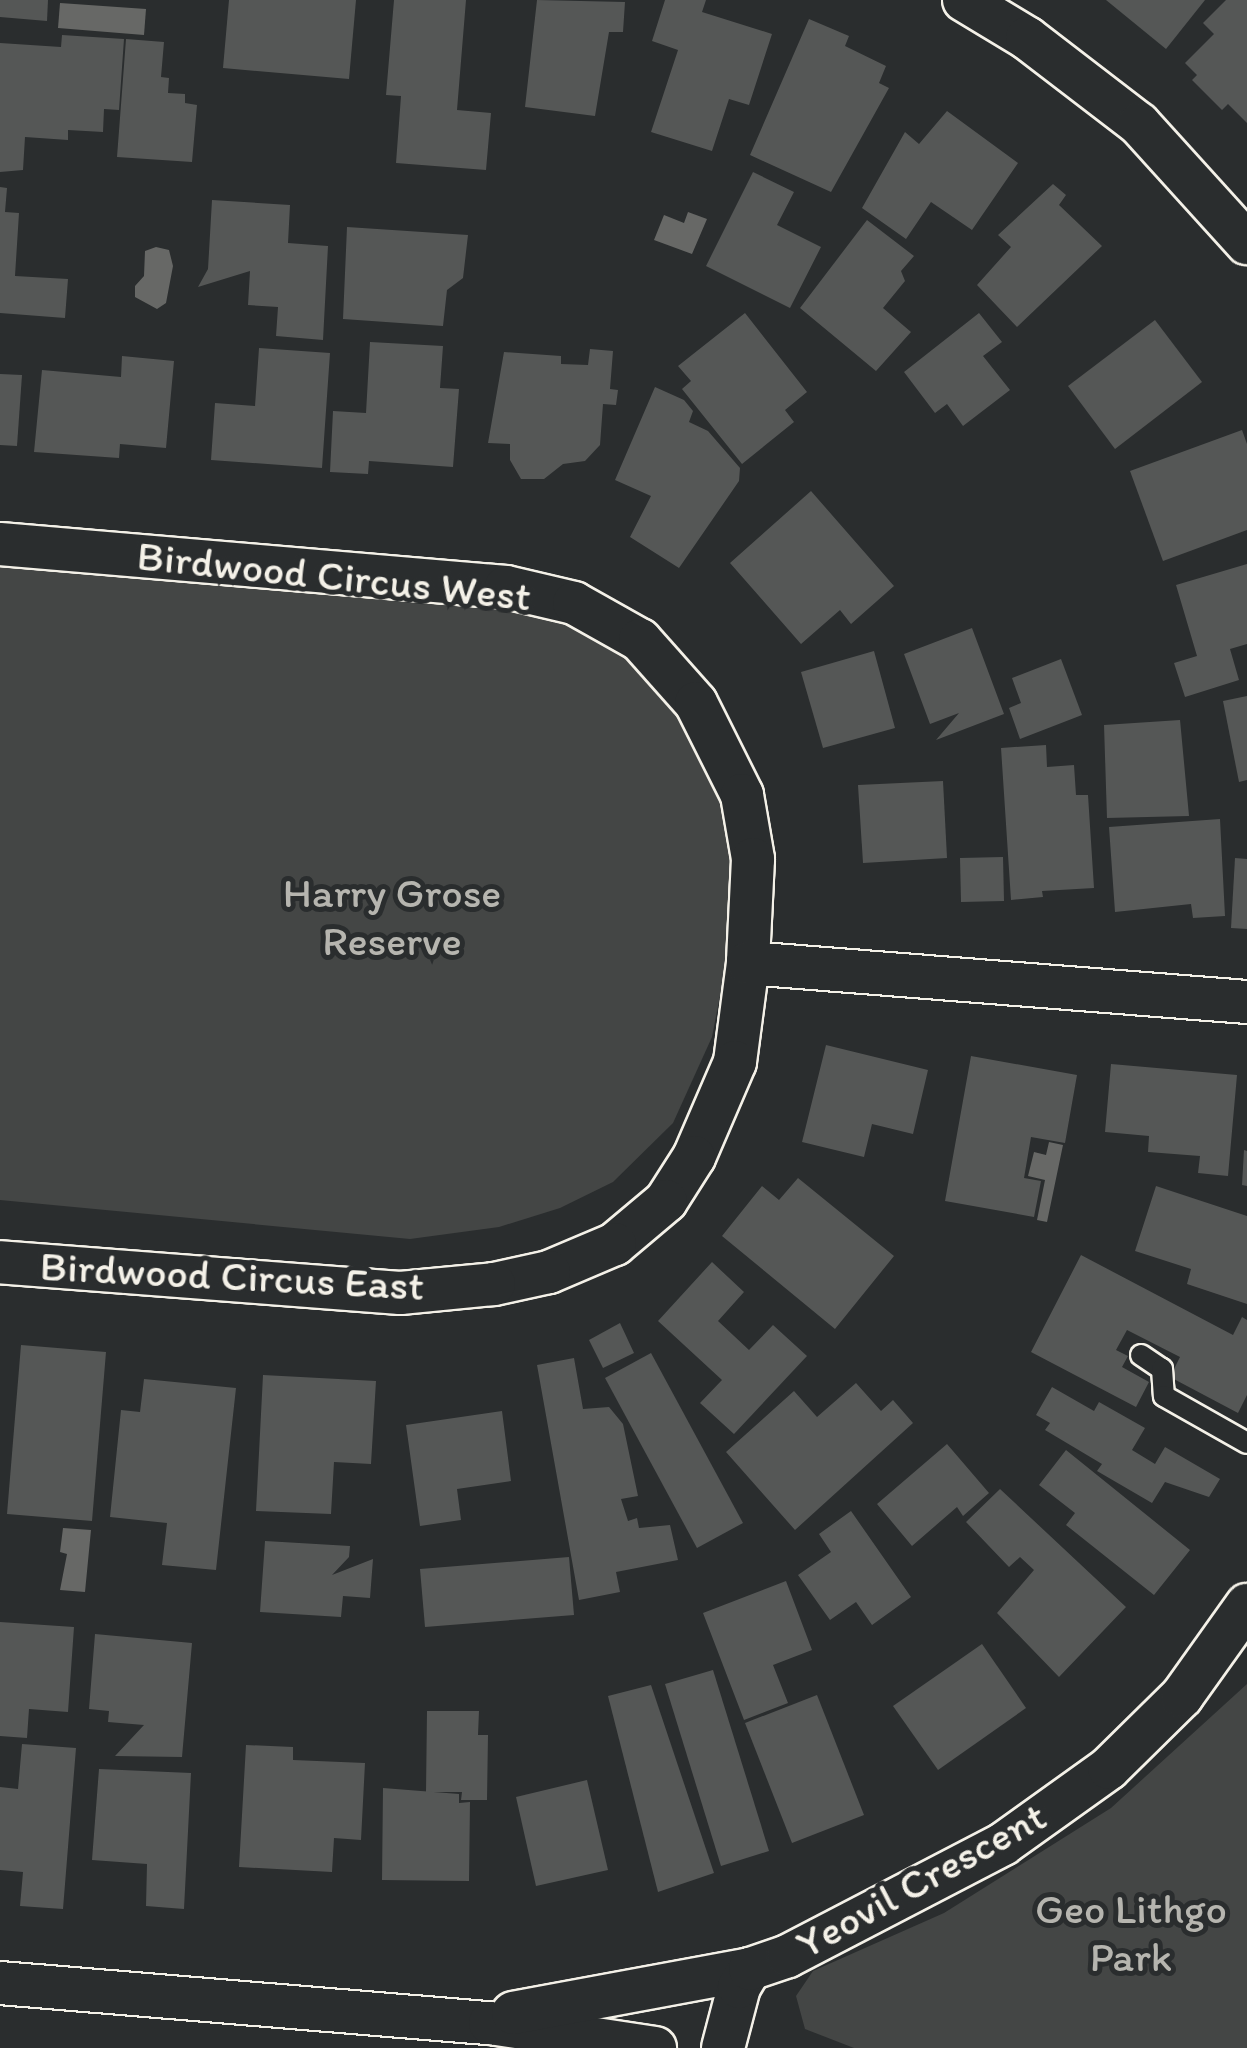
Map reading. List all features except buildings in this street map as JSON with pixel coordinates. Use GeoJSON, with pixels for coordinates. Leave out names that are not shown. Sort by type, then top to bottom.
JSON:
{"type":"FeatureCollection","features":[{"type":"Feature","properties":{"kind":"street"},"geometry":{"type":"LineString","coordinates":[[964,0],[1027,38],[1139,124],[1247,243]]}},
{"type":"Feature","properties":{"kind":"street","name":"Birdwood Circus West"},"geometry":{"type":"LineString","coordinates":[[0,544],[506,586],[574,603],[640,640],[696,703],[742,794],[753,859],[748,964]]}},
{"type":"Feature","properties":{"kind":"street"},"geometry":{"type":"LineString","coordinates":[[748,964],[1247,1002]]}},
{"type":"Feature","properties":{"kind":"street","name":"Birdwood Circus East"},"geometry":{"type":"LineString","coordinates":[[0,1262],[400,1293],[494,1284],[548,1272],[615,1244],[666,1201],[694,1157],[734,1062],[748,964]]}},
{"type":"Feature","properties":{"kind":"street","name":"Yeovil Crescent"},"geometry":{"type":"LineString","coordinates":[[490,2024],[503,2014],[750,1969],[788,1956],[1003,1844],[1109,1768],[1182,1696],[1247,1605]]}},
{"type":"Feature","properties":{"kind":"street","name":"Yeovil Crescent"},"geometry":{"type":"LineString","coordinates":[[723,2048],[738,1987],[750,1969]]}},
{"type":"Feature","properties":{"kind":"street","name":"Yeovil Crescent"},"geometry":{"type":"LineString","coordinates":[[0,1983],[490,2024],[655,2048]]}},
{"type":"Feature","properties":{"kind":"lane"},"geometry":{"type":"LineString","coordinates":[[1140,1355],[1162,1368],[1164,1396],[1247,1442]]}},
{"type":"Feature","properties":{"kind":"green space","name":"Harry Grose Reserve"},"geometry":{"type":"Polygon","coordinates":[[[0,565],[544,611],[629,656],[691,728],[730,830],[730,944],[712,1037],[673,1123],[613,1182],[560,1208],[499,1227],[410,1239],[0,1200],[0,565]]]}},
{"type":"Feature","properties":{"kind":"green space","name":"Geo Lithgo Park"},"geometry":{"type":"Polygon","coordinates":[[[1247,1684],[1247,2048],[854,2048],[805,2029],[796,1996],[813,1971],[944,1913],[1111,1808],[1247,1684]]]}},
{"type":"Feature","properties":{"kind":"shaded area"},"geometry":{"type":"Polygon","coordinates":[[[60,3],[146,9],[144,35],[58,28],[60,3]]]}},
{"type":"Feature","properties":{"kind":"shaded area"},"geometry":{"type":"Polygon","coordinates":[[[688,212],[707,219],[692,254],[654,240],[664,215],[684,223],[688,212]]]}},
{"type":"Feature","properties":{"kind":"shaded area"},"geometry":{"type":"Polygon","coordinates":[[[156,247],[169,250],[173,266],[166,303],[157,309],[135,297],[135,286],[144,276],[145,251],[156,247]]]}},
{"type":"Feature","properties":{"kind":"shaded area"},"geometry":{"type":"Polygon","coordinates":[[[1049,1142],[1063,1145],[1047,1222],[1037,1220],[1045,1180],[1028,1176],[1034,1152],[1046,1155],[1049,1142]]]}},
{"type":"Feature","properties":{"kind":"shaded area"},"geometry":{"type":"Polygon","coordinates":[[[63,1528],[91,1530],[85,1592],[60,1590],[67,1554],[60,1552],[63,1528]]]}}]}
